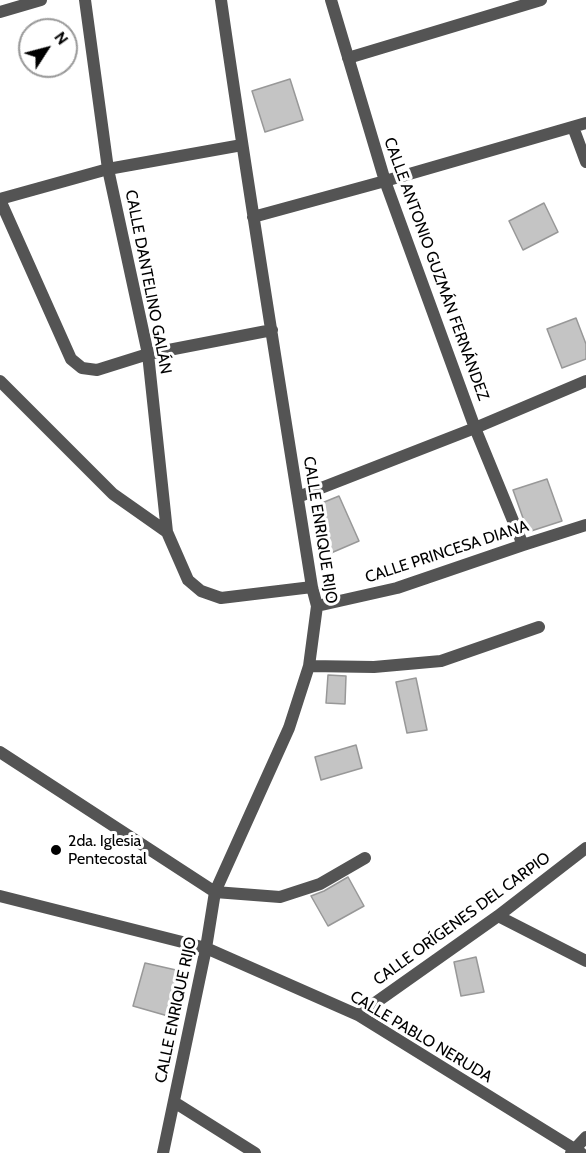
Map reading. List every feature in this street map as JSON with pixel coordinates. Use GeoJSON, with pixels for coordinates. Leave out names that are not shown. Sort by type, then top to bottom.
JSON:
{"type":"FeatureCollection","features":[{"type":"Feature","properties":{"kind":"street"},"geometry":{"type":"LineString","coordinates":[[0,12],[41,0]]}},
{"type":"Feature","properties":{"kind":"street","name":"CALLE DANTELINO GALÁN"},"geometry":{"type":"LineString","coordinates":[[85,0],[108,169],[148,354],[167,532],[188,580],[201,591],[221,598],[312,588]]}},
{"type":"Feature","properties":{"kind":"street","name":"CALLE ENRIQUE RIJO"},"geometry":{"type":"LineString","coordinates":[[163,1153],[206,948],[215,892],[289,728],[309,666],[317,606],[312,588],[253,217],[221,0]]}},
{"type":"Feature","properties":{"kind":"street","name":"CALLE ANTONIO GUZMÁN FERNÁNDEZ"},"geometry":{"type":"LineString","coordinates":[[331,0],[385,181],[475,428],[523,545]]}},
{"type":"Feature","properties":{"kind":"street"},"geometry":{"type":"LineString","coordinates":[[348,58],[541,0]]}},
{"type":"Feature","properties":{"kind":"street"},"geometry":{"type":"LineString","coordinates":[[253,217],[586,123]]}},
{"type":"Feature","properties":{"kind":"street"},"geometry":{"type":"LineString","coordinates":[[573,127],[586,162]]}},
{"type":"Feature","properties":{"kind":"street"},"geometry":{"type":"LineString","coordinates":[[242,145],[108,169],[0,200],[71,358],[82,368],[97,370],[148,354],[272,330]]}},
{"type":"Feature","properties":{"kind":"street"},"geometry":{"type":"LineString","coordinates":[[0,381],[112,494],[167,532]]}},
{"type":"Feature","properties":{"kind":"street"},"geometry":{"type":"LineString","coordinates":[[298,496],[475,428],[586,381]]}},
{"type":"Feature","properties":{"kind":"street","name":"CALLE PRINCESA DIANA"},"geometry":{"type":"LineString","coordinates":[[317,606],[397,588],[586,525]]}},
{"type":"Feature","properties":{"kind":"street"},"geometry":{"type":"LineString","coordinates":[[309,666],[374,668],[441,661],[539,627]]}},
{"type":"Feature","properties":{"kind":"street"},"geometry":{"type":"LineString","coordinates":[[0,752],[215,892],[280,897],[320,884],[365,858]]}},
{"type":"Feature","properties":{"kind":"street","name":"CALLE ORÍGENES DEL CARPIO"},"geometry":{"type":"LineString","coordinates":[[358,1015],[498,916],[586,848]]}},
{"type":"Feature","properties":{"kind":"street","name":"CALLE PABLO NERUDA"},"geometry":{"type":"LineString","coordinates":[[1,899],[206,948],[358,1015],[576,1152]]}},
{"type":"Feature","properties":{"kind":"street"},"geometry":{"type":"LineString","coordinates":[[498,916],[586,961]]}},
{"type":"Feature","properties":{"kind":"street"},"geometry":{"type":"LineString","coordinates":[[174,1102],[255,1153]]}},
{"type":"Feature","properties":{"kind":"street"},"geometry":{"type":"LineString","coordinates":[[576,1152],[586,1137]]}},
{"type":"Feature","properties":{"kind":"building"},"geometry":{"type":"Polygon","coordinates":[[[290,79],[303,120],[265,132],[252,91],[290,79]]]}},
{"type":"Feature","properties":{"kind":"building"},"geometry":{"type":"Polygon","coordinates":[[[544,203],[558,232],[523,250],[509,221],[544,203]]]}},
{"type":"Feature","properties":{"kind":"building"},"geometry":{"type":"Polygon","coordinates":[[[576,318],[586,344],[586,359],[562,368],[547,329],[576,318]]]}},
{"type":"Feature","properties":{"kind":"building"},"geometry":{"type":"Polygon","coordinates":[[[547,479],[562,521],[528,532],[513,490],[547,479]]]}},
{"type":"Feature","properties":{"kind":"building"},"geometry":{"type":"Polygon","coordinates":[[[339,496],[359,541],[331,553],[312,507],[339,496]]]}},
{"type":"Feature","properties":{"kind":"building"},"geometry":{"type":"Polygon","coordinates":[[[328,675],[346,676],[345,704],[326,703],[328,675]]]}},
{"type":"Feature","properties":{"kind":"building"},"geometry":{"type":"Polygon","coordinates":[[[416,678],[427,730],[407,733],[396,682],[416,678]]]}},
{"type":"Feature","properties":{"kind":"building"},"geometry":{"type":"Polygon","coordinates":[[[356,745],[362,768],[321,780],[315,757],[356,745]]]}},
{"type":"Feature","properties":{"kind":"building"},"geometry":{"type":"Polygon","coordinates":[[[348,877],[364,906],[328,926],[311,896],[348,877]]]}},
{"type":"Feature","properties":{"kind":"building"},"geometry":{"type":"Polygon","coordinates":[[[476,957],[484,992],[461,996],[454,962],[476,957]]]}},
{"type":"Feature","properties":{"kind":"building"},"geometry":{"type":"Polygon","coordinates":[[[145,963],[176,970],[186,983],[175,1018],[133,1006],[145,963]]]}},
{"type":"Feature","properties":{"kind":"place","name":"2da. Iglesia Pentecostal"},"geometry":{"type":"Point","coordinates":[56,850]}}]}
